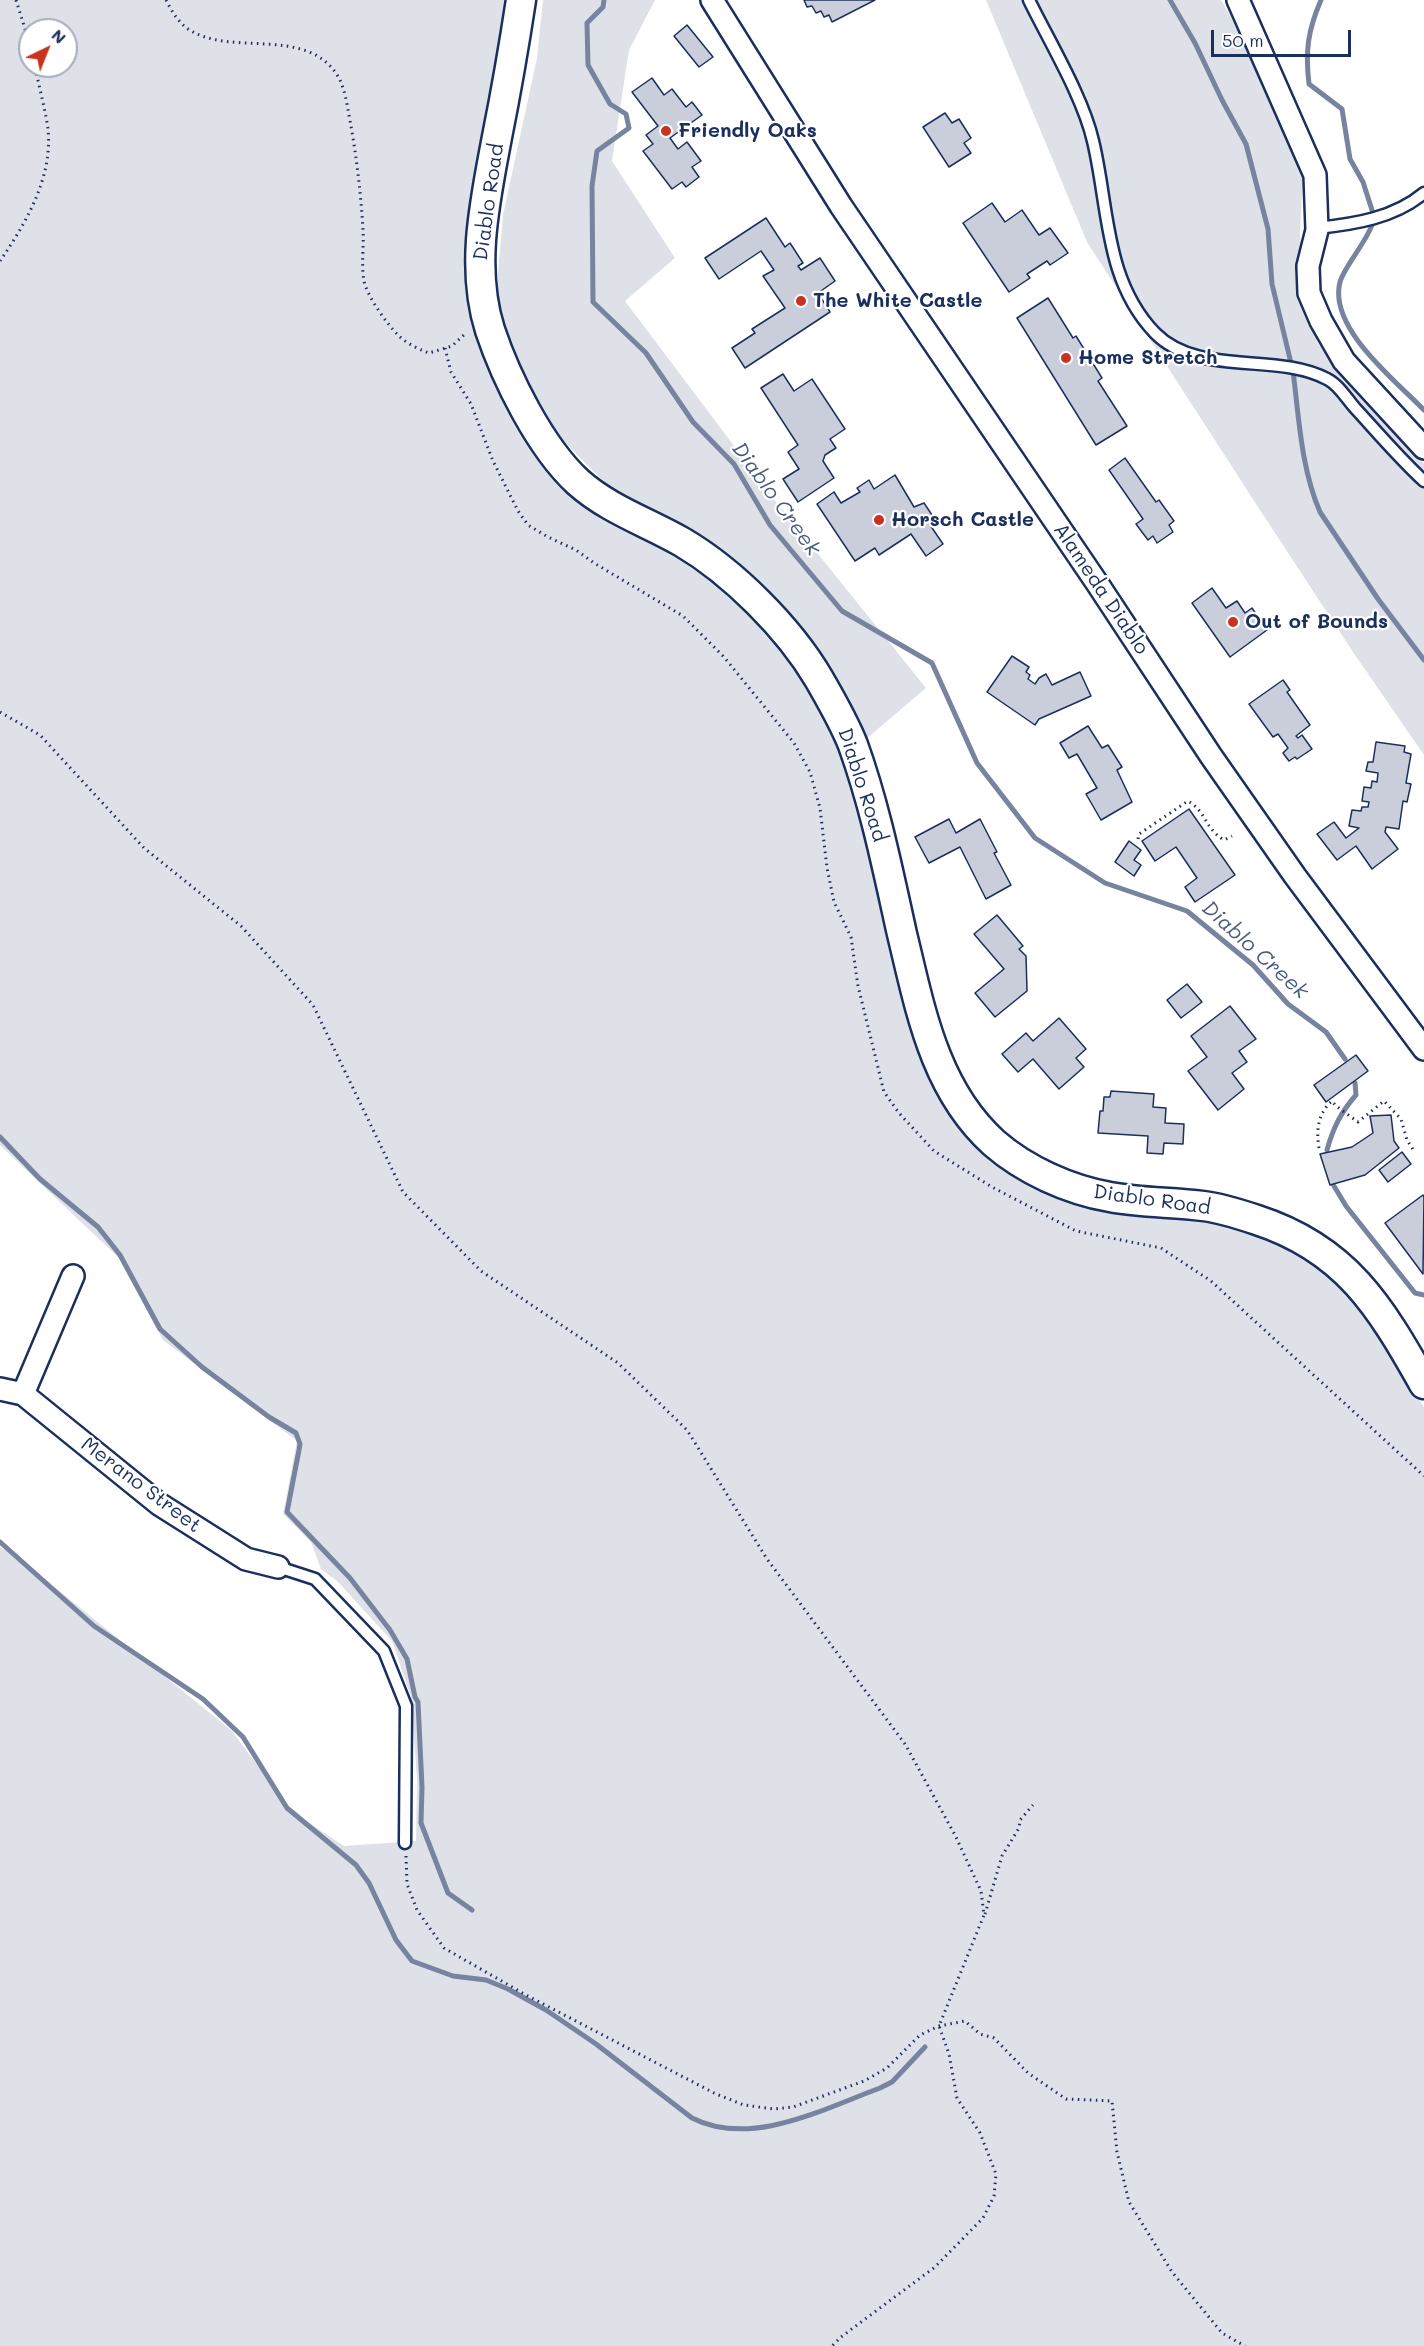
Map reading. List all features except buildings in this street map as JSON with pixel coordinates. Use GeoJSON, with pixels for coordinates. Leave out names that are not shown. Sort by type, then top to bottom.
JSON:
{"type":"FeatureCollection","features":[{"type":"Feature","properties":{"kind":"street","name":"Diablo Road"},"geometry":{"type":"LineString","coordinates":[[521,0],[480,243],[480,274],[485,314],[497,350],[515,390],[563,467],[605,502],[685,544],[741,586],[793,643],[818,678],[852,743],[865,785],[920,1008],[933,1048],[953,1093],[974,1123],[998,1146],[1045,1176],[1089,1193],[1131,1200],[1208,1206],[1265,1222],[1309,1243],[1348,1272],[1364,1291],[1386,1319],[1424,1384]]}},
{"type":"Feature","properties":{"kind":"street","name":"Alameda Diablo"},"geometry":{"type":"LineString","coordinates":[[711,0],[841,206],[1231,785],[1295,876],[1424,1049]]}},
{"type":"Feature","properties":{"kind":"street"},"geometry":{"type":"LineString","coordinates":[[1238,0],[1315,175],[1317,228],[1308,267],[1309,292],[1320,321],[1344,361],[1424,448]]}},
{"type":"Feature","properties":{"kind":"street"},"geometry":{"type":"LineString","coordinates":[[23,1394],[73,1276]]}},
{"type":"Feature","properties":{"kind":"street","name":"Merano Street"},"geometry":{"type":"LineString","coordinates":[[0,1389],[23,1394],[159,1504],[246,1559],[278,1567]]}},
{"type":"Feature","properties":{"kind":"lane"},"geometry":{"type":"LineString","coordinates":[[1029,0],[1077,98],[1093,140],[1107,230],[1116,266],[1136,310],[1156,334],[1179,349],[1210,358],[1240,363],[1297,367],[1329,379],[1424,481]]}},
{"type":"Feature","properties":{"kind":"lane"},"geometry":{"type":"LineString","coordinates":[[1317,228],[1350,224],[1381,216],[1410,204],[1424,193]]}},
{"type":"Feature","properties":{"kind":"lane","name":"Merano Street"},"geometry":{"type":"LineString","coordinates":[[278,1567],[315,1579],[384,1651],[406,1706],[405,1843]]}},
{"type":"Feature","properties":{"kind":"path"},"geometry":{"type":"LineString","coordinates":[[16,0],[22,18]]}},
{"type":"Feature","properties":{"kind":"path"},"geometry":{"type":"LineString","coordinates":[[166,0],[173,14],[188,29],[214,39],[286,46],[321,58],[331,67],[339,79],[346,100],[358,163],[364,280],[377,306],[399,336],[429,353],[457,343],[485,314]]}},
{"type":"Feature","properties":{"kind":"path"},"geometry":{"type":"LineString","coordinates":[[0,261],[22,228],[32,207],[47,157],[48,131],[37,78]]}},
{"type":"Feature","properties":{"kind":"path"},"geometry":{"type":"LineString","coordinates":[[445,348],[451,372],[471,404],[493,460],[518,511],[528,525],[576,550],[683,616],[724,657],[794,743],[810,772],[820,807],[827,868],[834,902],[851,937],[858,986],[884,1092],[899,1113],[934,1151],[992,1187],[1076,1231],[1161,1248],[1211,1281],[1424,1476]]}},
{"type":"Feature","properties":{"kind":"path"},"geometry":{"type":"LineString","coordinates":[[0,712],[40,735],[144,848],[241,926],[312,1005],[403,1192],[481,1271],[618,1363],[687,1430],[767,1559],[905,1744],[955,1835],[981,1891],[984,1916]]}},
{"type":"Feature","properties":{"kind":"path"},"geometry":{"type":"LineString","coordinates":[[1138,839],[1140,834],[1188,801],[1202,813],[1210,830],[1216,835],[1224,840],[1232,836]]}},
{"type":"Feature","properties":{"kind":"path"},"geometry":{"type":"LineString","coordinates":[[1319,1148],[1318,1131],[1322,1112],[1332,1101],[1358,1122],[1384,1101],[1401,1119],[1407,1140],[1414,1151]]}},
{"type":"Feature","properties":{"kind":"path"},"geometry":{"type":"LineString","coordinates":[[832,2346],[934,2267],[983,2218],[994,2196],[996,2174],[980,2133],[957,2098],[948,2054],[939,2026],[984,1916],[1002,1856],[1019,1828],[1020,1820],[1033,1805]]}},
{"type":"Feature","properties":{"kind":"path"},"geometry":{"type":"LineString","coordinates":[[405,1843],[407,1884],[417,1910],[444,1948],[536,2000],[716,2094],[744,2105],[774,2109],[793,2107],[864,2081],[887,2068],[920,2035],[939,2026],[965,2021],[980,2034],[994,2038],[1028,2073],[1066,2099],[1112,2101],[1117,2152],[1129,2202],[1172,2272],[1222,2333],[1245,2346]]}},
{"type":"Feature","properties":{"kind":"shaded area"},"geometry":{"type":"Polygon","coordinates":[[[0,0],[509,0],[469,280],[574,494],[617,526],[659,546],[712,582],[762,627],[789,658],[836,740],[873,866],[909,1023],[935,1082],[1076,1202],[1187,1219],[1241,1224],[1289,1245],[1345,1288],[1424,1407],[1424,2346],[0,2346],[0,1547],[20,1559],[232,1731],[291,1811],[344,1846],[416,1841],[417,1779],[411,1697],[392,1641],[337,1581],[321,1569],[311,1542],[283,1514],[297,1441],[163,1340],[120,1259],[0,1145],[0,0]]]}},
{"type":"Feature","properties":{"kind":"shaded area"},"geometry":{"type":"Polygon","coordinates":[[[543,0],[655,0],[629,50],[612,161],[675,258],[625,301],[777,503],[926,688],[866,739],[860,720],[836,677],[817,648],[783,608],[734,560],[675,522],[629,501],[598,476],[554,431],[516,365],[501,321],[497,284],[503,215],[537,58],[543,0]]]}},
{"type":"Feature","properties":{"kind":"shaded area"},"geometry":{"type":"Polygon","coordinates":[[[986,0],[1221,0],[1231,17],[1303,174],[1300,233],[1303,293],[1317,342],[1351,388],[1424,464],[1424,755],[1355,655],[1087,242],[986,0]]]}},
{"type":"Feature","properties":{"kind":"waterway","name":"Diablo Creek"},"geometry":{"type":"LineString","coordinates":[[604,0],[603,7],[587,23],[588,65],[610,104],[626,114],[629,128],[597,151],[592,186],[593,302],[646,353],[693,422],[734,464],[770,525],[842,611],[932,663],[977,763],[1035,838],[1105,883],[1187,911],[1253,965],[1288,1004],[1326,1032],[1345,1059]]}},
{"type":"Feature","properties":{"kind":"waterway"},"geometry":{"type":"LineString","coordinates":[[1170,0],[1195,43],[1246,144],[1268,229],[1272,284],[1291,363]]}},
{"type":"Feature","properties":{"kind":"waterway"},"geometry":{"type":"LineString","coordinates":[[1321,0],[1309,41],[1307,61],[1309,84],[1342,109],[1350,159],[1363,182],[1372,210]]}},
{"type":"Feature","properties":{"kind":"waterway"},"geometry":{"type":"LineString","coordinates":[[1372,225],[1342,276],[1339,300],[1344,317],[1367,352],[1424,410]]}},
{"type":"Feature","properties":{"kind":"waterway"},"geometry":{"type":"LineString","coordinates":[[1293,371],[1305,460],[1320,512],[1378,599],[1424,660]]}},
{"type":"Feature","properties":{"kind":"waterway","name":"Diablo Creek"},"geometry":{"type":"LineString","coordinates":[[1327,1150],[1338,1121],[1356,1095],[1355,1083]]}},
{"type":"Feature","properties":{"kind":"waterway"},"geometry":{"type":"LineString","coordinates":[[0,1137],[40,1179],[98,1227],[120,1255],[160,1329],[202,1367],[269,1417],[296,1433],[300,1444],[287,1512],[350,1578],[390,1630],[407,1659],[418,1702],[422,1787],[421,1823],[448,1893],[472,1910]]}},
{"type":"Feature","properties":{"kind":"waterway","name":"Diablo Creek"},"geometry":{"type":"LineString","coordinates":[[1334,1186],[1346,1206],[1415,1293],[1424,1295]]}},
{"type":"Feature","properties":{"kind":"waterway"},"geometry":{"type":"LineString","coordinates":[[0,1542],[94,1626],[203,1699],[243,1737],[287,1808],[356,1865],[369,1883],[396,1940],[412,1961],[453,1976],[486,1980],[546,2010],[596,2044],[692,2118],[715,2126],[738,2129],[762,2127],[811,2115],[892,2082],[925,2047]]}},
{"type":"Feature","properties":{"kind":"place","name":"Friendly Oaks"},"geometry":{"type":"Point","coordinates":[666,131]}},
{"type":"Feature","properties":{"kind":"place","name":"The White Castle"},"geometry":{"type":"Point","coordinates":[801,301]}},
{"type":"Feature","properties":{"kind":"place","name":"Home Stretch"},"geometry":{"type":"Point","coordinates":[1066,358]}},
{"type":"Feature","properties":{"kind":"place","name":"Horsch Castle"},"geometry":{"type":"Point","coordinates":[879,520]}},
{"type":"Feature","properties":{"kind":"place","name":"Out of Bounds"},"geometry":{"type":"Point","coordinates":[1233,622]}}]}
